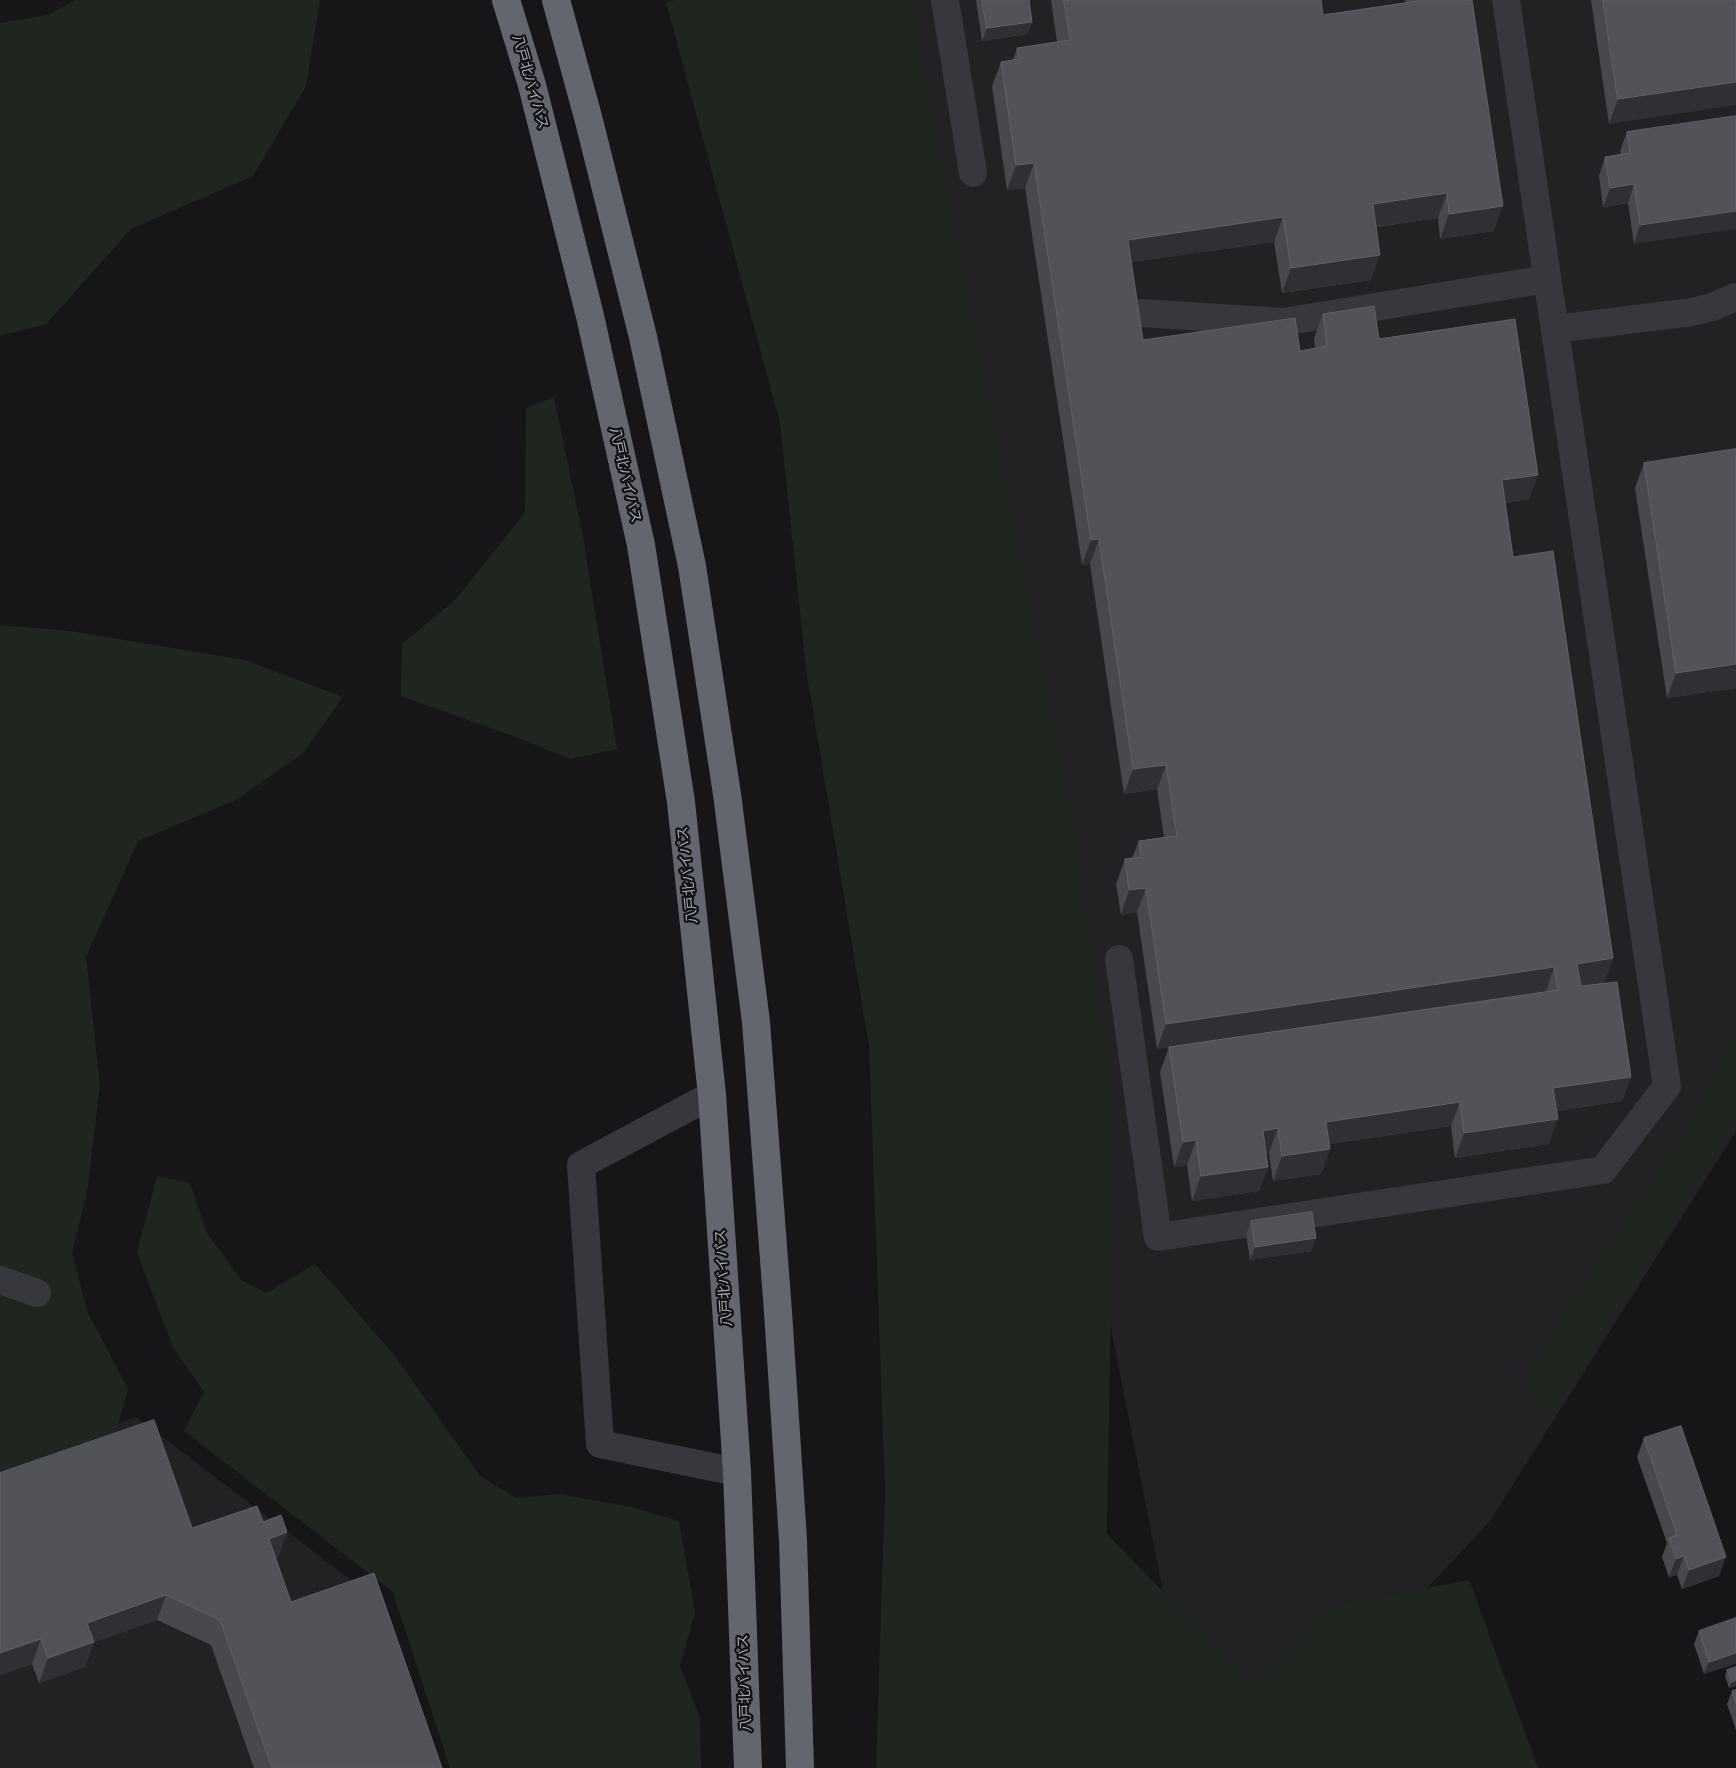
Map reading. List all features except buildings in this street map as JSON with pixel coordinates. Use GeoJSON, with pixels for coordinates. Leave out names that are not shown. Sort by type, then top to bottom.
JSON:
{"type":"FeatureCollection","features":[{"type":"Feature","properties":{"kind":"highway","name":"八戸北バイパス"},"geometry":{"type":"LineString","coordinates":[[506,0],[532,85],[588,306],[641,545],[680,802],[712,1095],[738,1472],[748,1768]]}},
{"type":"Feature","properties":{"kind":"highway"},"geometry":{"type":"LineString","coordinates":[[556,0],[588,117],[649,366],[692,566],[727,794],[756,1022],[778,1312],[793,1540],[800,1768]]}},
{"type":"Feature","properties":{"kind":"street"},"geometry":{"type":"LineString","coordinates":[[945,0],[973,174]]}},
{"type":"Feature","properties":{"kind":"street"},"geometry":{"type":"LineString","coordinates":[[1119,959],[1158,1236],[1603,1170],[1667,1086],[1506,0]]}},
{"type":"Feature","properties":{"kind":"street"},"geometry":{"type":"LineString","coordinates":[[1141,314],[1283,322],[1547,279]]}},
{"type":"Feature","properties":{"kind":"street"},"geometry":{"type":"LineString","coordinates":[[1555,329],[1692,312],[1712,307],[1736,297]]}},
{"type":"Feature","properties":{"kind":"street"},"geometry":{"type":"LineString","coordinates":[[712,1095],[581,1165],[581,1175],[600,1444],[738,1472]]}},
{"type":"Feature","properties":{"kind":"street"},"geometry":{"type":"LineString","coordinates":[[0,1280],[37,1293]]}},
{"type":"Feature","properties":{"kind":"shaded area"},"geometry":{"type":"Polygon","coordinates":[[[75,0],[320,0],[306,86],[253,176],[131,229],[46,324],[0,336],[0,23],[48,15],[75,0]]]}},
{"type":"Feature","properties":{"kind":"shaded area"},"geometry":{"type":"Polygon","coordinates":[[[675,0],[911,0],[964,280],[1073,826],[1114,1107],[1107,1534],[1255,1687],[1333,1606],[1469,1580],[1538,1768],[876,1768],[885,1491],[869,1045],[806,668],[780,423],[666,2],[675,0]]]}},
{"type":"Feature","properties":{"kind":"shaded area"},"geometry":{"type":"Polygon","coordinates":[[[848,0],[1736,0],[1736,1131],[1490,1521],[1418,1598],[1308,1724],[1187,1712],[848,0]]]}},
{"type":"Feature","properties":{"kind":"shaded area"},"geometry":{"type":"Polygon","coordinates":[[[554,397],[582,532],[617,749],[570,759],[521,739],[401,696],[402,644],[456,599],[525,513],[526,408],[554,397]]]}},
{"type":"Feature","properties":{"kind":"shaded area"},"geometry":{"type":"Polygon","coordinates":[[[0,625],[70,631],[245,660],[343,697],[303,753],[236,800],[138,841],[86,957],[100,1085],[87,1193],[72,1253],[88,1313],[128,1389],[114,1437],[0,1474],[0,625]]]}},
{"type":"Feature","properties":{"kind":"shaded area"},"geometry":{"type":"Polygon","coordinates":[[[1736,1030],[1736,1120],[1551,1413],[1520,1385],[1705,1099],[1736,1030]]]}},
{"type":"Feature","properties":{"kind":"shaded area"},"geometry":{"type":"Polygon","coordinates":[[[157,1176],[190,1183],[207,1233],[241,1280],[266,1293],[315,1264],[394,1355],[480,1476],[516,1498],[559,1494],[631,1507],[679,1521],[695,1612],[680,1666],[700,1719],[701,1768],[450,1768],[393,1592],[184,1431],[204,1392],[173,1347],[137,1252],[157,1176]]]}},
{"type":"Feature","properties":{"kind":"shaded area"},"geometry":{"type":"Polygon","coordinates":[[[136,1417],[376,1599],[435,1768],[0,1768],[0,1465],[136,1417]]]}}]}
